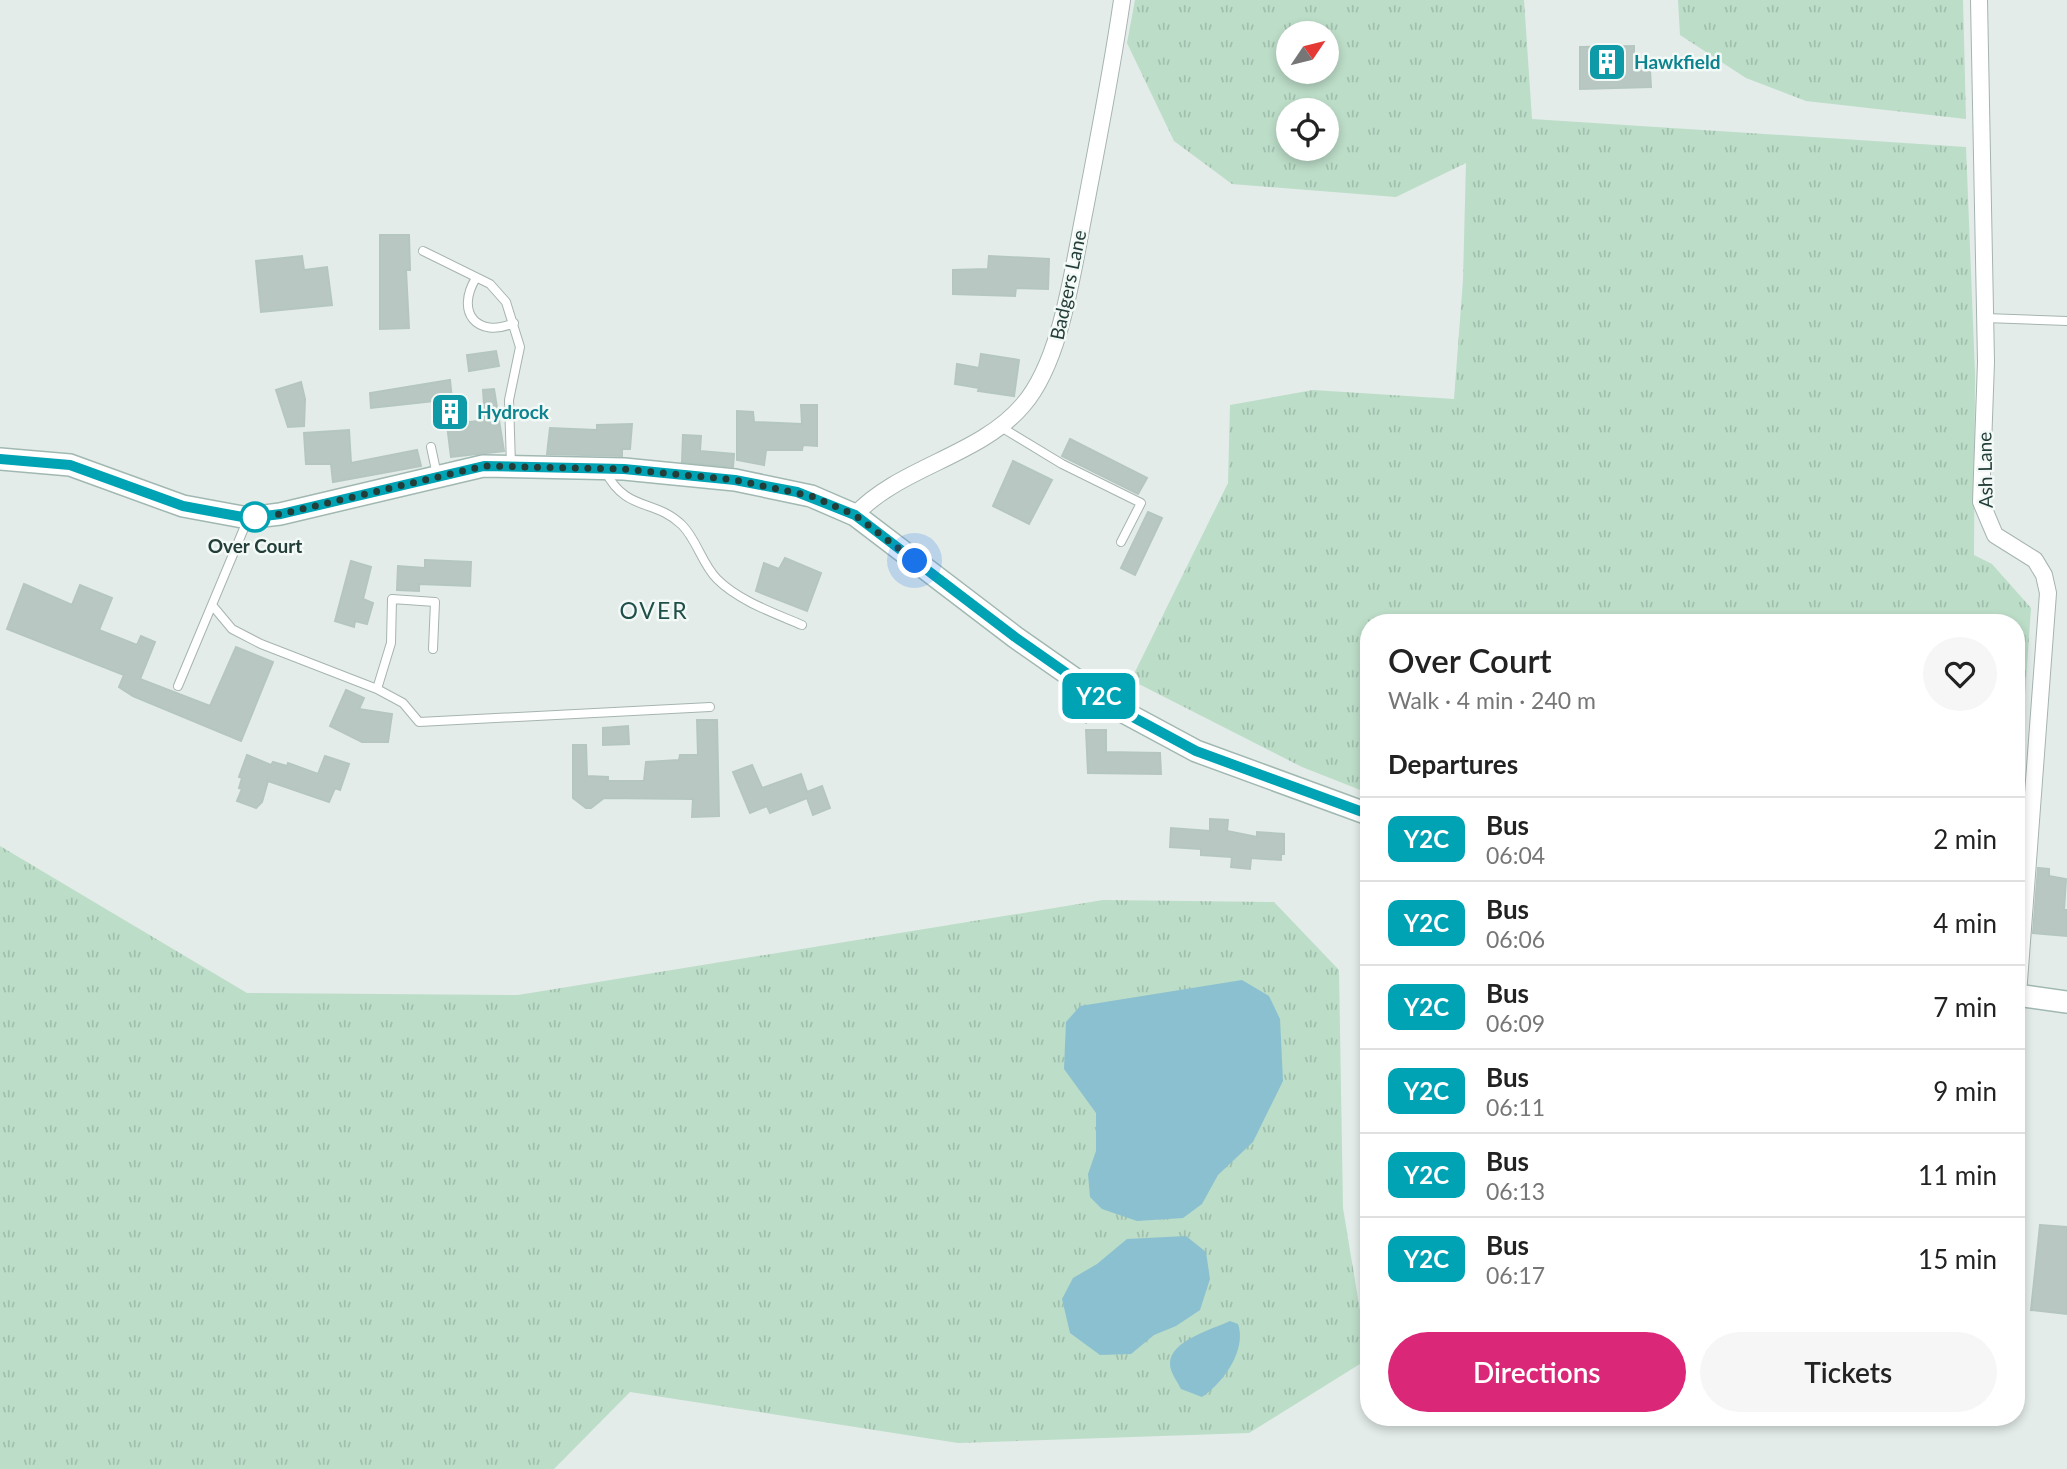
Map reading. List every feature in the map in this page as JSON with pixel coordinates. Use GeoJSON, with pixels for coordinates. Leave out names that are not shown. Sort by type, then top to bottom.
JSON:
{"type":"FeatureCollection","features":[{"type":"Feature","properties":{"kind":"street","name":"Badgers Lane"},"geometry":{"type":"LineString","coordinates":[[855,515],[873,499],[999,426],[1024,404],[1056,345],[1113,68],[1122,0]]}},
{"type":"Feature","properties":{"kind":"street","name":"Ash Lane"},"geometry":{"type":"LineString","coordinates":[[1979,0],[1985,318],[1981,502],[1995,535],[2035,560],[2044,575],[2048,593],[2025,891]]}},
{"type":"Feature","properties":{"kind":"street"},"geometry":{"type":"LineString","coordinates":[[0,459],[70,465],[183,506],[248,518],[281,514],[484,466],[604,469],[735,480],[783,488],[811,496],[855,515],[1015,637],[1118,709],[1196,751],[1360,811]]}},
{"type":"Feature","properties":{"kind":"street"},"geometry":{"type":"LineString","coordinates":[[2025,996],[2067,1002]]}},
{"type":"Feature","properties":{"kind":"lane"},"geometry":{"type":"LineString","coordinates":[[423,251],[490,284],[506,302],[520,347],[518,369],[509,400],[511,467]]}},
{"type":"Feature","properties":{"kind":"lane"},"geometry":{"type":"LineString","coordinates":[[476,278],[466,294],[468,312],[480,326],[497,330],[514,323]]}},
{"type":"Feature","properties":{"kind":"lane"},"geometry":{"type":"LineString","coordinates":[[1985,318],[2067,321]]}},
{"type":"Feature","properties":{"kind":"lane"},"geometry":{"type":"LineString","coordinates":[[999,426],[1062,464],[1141,503],[1121,542]]}},
{"type":"Feature","properties":{"kind":"lane"},"geometry":{"type":"LineString","coordinates":[[431,447],[437,475]]}},
{"type":"Feature","properties":{"kind":"lane"},"geometry":{"type":"LineString","coordinates":[[604,469],[618,492],[627,499],[669,516],[681,525],[718,580],[750,602],[802,625]]}},
{"type":"Feature","properties":{"kind":"lane"},"geometry":{"type":"LineString","coordinates":[[178,686],[248,518]]}},
{"type":"Feature","properties":{"kind":"lane"},"geometry":{"type":"LineString","coordinates":[[377,688],[391,643],[392,599],[435,602],[433,649]]}},
{"type":"Feature","properties":{"kind":"lane"},"geometry":{"type":"LineString","coordinates":[[212,605],[232,629],[251,639],[377,688],[402,703],[419,722],[710,707]]}},
{"type":"Feature","properties":{"kind":"green space"},"geometry":{"type":"Polygon","coordinates":[[[1135,0],[1524,0],[1532,119],[1966,147],[1975,373],[1974,555],[1992,564],[2031,608],[2025,696],[2025,614],[1360,614],[1360,790],[1302,767],[1131,680],[1228,483],[1230,405],[1313,390],[1454,399],[1463,280],[1466,163],[1396,197],[1232,184],[1174,141],[1127,43],[1135,0]]]}},
{"type":"Feature","properties":{"kind":"green space"},"geometry":{"type":"Polygon","coordinates":[[[1678,0],[1963,0],[1966,119],[1806,101],[1746,78],[1680,35],[1678,0]]]}},
{"type":"Feature","properties":{"kind":"green space"},"geometry":{"type":"Polygon","coordinates":[[[0,846],[247,993],[518,995],[1103,900],[1274,902],[1339,970],[1343,1208],[1360,1311],[1360,1364],[1249,1433],[958,1443],[630,1392],[554,1469],[0,1469],[0,846]]]}},
{"type":"Feature","properties":{"kind":"water"},"geometry":{"type":"Polygon","coordinates":[[[1242,980],[1269,996],[1280,1019],[1283,1081],[1253,1142],[1218,1175],[1202,1204],[1183,1218],[1137,1221],[1102,1209],[1090,1197],[1088,1174],[1096,1151],[1096,1113],[1064,1069],[1066,1022],[1080,1006],[1242,980]]]}},
{"type":"Feature","properties":{"kind":"water"},"geometry":{"type":"Polygon","coordinates":[[[1186,1236],[1206,1252],[1210,1279],[1200,1310],[1176,1326],[1154,1335],[1131,1354],[1100,1355],[1070,1333],[1062,1299],[1073,1278],[1097,1264],[1127,1239],[1186,1236]]]}},
{"type":"Feature","properties":{"kind":"water"},"geometry":{"type":"Polygon","coordinates":[[[1230,1321],[1238,1324],[1240,1334],[1236,1355],[1225,1375],[1202,1397],[1181,1389],[1170,1367],[1172,1356],[1177,1349],[1193,1337],[1230,1321]]]}},
{"type":"Feature","properties":{"kind":"building","name":"Hawkfield"},"geometry":{"type":"Polygon","coordinates":[[[1634,46],[1634,71],[1650,70],[1651,87],[1580,89],[1580,47],[1634,46]]]}},
{"type":"Feature","properties":{"kind":"building"},"geometry":{"type":"Polygon","coordinates":[[[380,235],[409,235],[410,270],[406,270],[409,328],[380,329],[380,235]]]}},
{"type":"Feature","properties":{"kind":"building"},"geometry":{"type":"Polygon","coordinates":[[[302,256],[304,270],[327,267],[332,305],[261,312],[256,261],[302,256]]]}},
{"type":"Feature","properties":{"kind":"building"},"geometry":{"type":"Polygon","coordinates":[[[989,256],[1049,259],[1048,289],[1016,288],[1015,296],[953,294],[953,270],[988,269],[989,256]]]}},
{"type":"Feature","properties":{"kind":"building"},"geometry":{"type":"Polygon","coordinates":[[[496,351],[499,366],[469,371],[467,355],[496,351]]]}},
{"type":"Feature","properties":{"kind":"building"},"geometry":{"type":"Polygon","coordinates":[[[981,354],[1019,360],[1014,396],[978,391],[979,388],[955,384],[957,364],[979,368],[981,354]]]}},
{"type":"Feature","properties":{"kind":"building","name":"Hydrock"},"geometry":{"type":"Polygon","coordinates":[[[450,380],[452,399],[371,408],[370,393],[450,380]]]}},
{"type":"Feature","properties":{"kind":"building"},"geometry":{"type":"Polygon","coordinates":[[[301,382],[305,399],[304,426],[288,427],[276,390],[301,382]]]}},
{"type":"Feature","properties":{"kind":"building"},"geometry":{"type":"Polygon","coordinates":[[[494,389],[504,451],[451,457],[447,425],[485,420],[483,390],[494,389]]]}},
{"type":"Feature","properties":{"kind":"building"},"geometry":{"type":"Polygon","coordinates":[[[801,405],[817,405],[817,446],[803,445],[802,450],[766,450],[764,465],[737,460],[737,411],[753,412],[754,422],[802,424],[801,405]]]}},
{"type":"Feature","properties":{"kind":"building"},"geometry":{"type":"Polygon","coordinates":[[[632,424],[630,449],[622,449],[622,456],[547,454],[550,428],[597,430],[597,425],[632,424]]]}},
{"type":"Feature","properties":{"kind":"building"},"geometry":{"type":"Polygon","coordinates":[[[349,430],[351,463],[417,450],[421,466],[333,482],[331,464],[306,464],[304,433],[349,430]]]}},
{"type":"Feature","properties":{"kind":"building"},"geometry":{"type":"Polygon","coordinates":[[[683,435],[701,436],[700,451],[734,454],[733,467],[682,462],[683,435]]]}},
{"type":"Feature","properties":{"kind":"building"},"geometry":{"type":"Polygon","coordinates":[[[1070,439],[1147,478],[1138,494],[1062,456],[1070,439]]]}},
{"type":"Feature","properties":{"kind":"building"},"geometry":{"type":"Polygon","coordinates":[[[1013,461],[1052,480],[1029,524],[993,506],[1013,461]]]}},
{"type":"Feature","properties":{"kind":"building"},"geometry":{"type":"Polygon","coordinates":[[[1148,512],[1162,518],[1135,575],[1121,568],[1148,512]]]}},
{"type":"Feature","properties":{"kind":"building"},"geometry":{"type":"Polygon","coordinates":[[[785,558],[821,573],[807,611],[756,591],[764,563],[779,569],[785,558]]]}},
{"type":"Feature","properties":{"kind":"building"},"geometry":{"type":"Polygon","coordinates":[[[425,560],[471,562],[470,586],[419,584],[419,591],[397,590],[398,566],[425,568],[425,560]]]}},
{"type":"Feature","properties":{"kind":"building"},"geometry":{"type":"Polygon","coordinates":[[[351,561],[371,567],[363,599],[373,603],[367,624],[355,621],[354,627],[335,621],[351,561]]]}},
{"type":"Feature","properties":{"kind":"building"},"geometry":{"type":"Polygon","coordinates":[[[24,584],[72,605],[80,585],[112,598],[99,630],[137,645],[141,636],[155,642],[140,679],[210,706],[236,647],[273,662],[241,741],[133,696],[119,687],[124,675],[7,629],[24,584]]]}},
{"type":"Feature","properties":{"kind":"building"},"geometry":{"type":"Polygon","coordinates":[[[346,690],[364,698],[359,709],[392,714],[388,742],[362,742],[330,726],[346,690]]]}},
{"type":"Feature","properties":{"kind":"building"},"geometry":{"type":"Polygon","coordinates":[[[1080,698],[1096,709],[1086,723],[1070,713],[1080,698]]]}},
{"type":"Feature","properties":{"kind":"building"},"geometry":{"type":"Polygon","coordinates":[[[697,720],[717,720],[719,816],[692,817],[693,799],[604,798],[591,808],[586,808],[573,798],[573,745],[586,745],[587,776],[608,777],[608,781],[644,781],[646,762],[679,760],[680,755],[698,755],[697,720]]]}},
{"type":"Feature","properties":{"kind":"building"},"geometry":{"type":"Polygon","coordinates":[[[628,726],[629,744],[603,745],[603,728],[628,726]]]}},
{"type":"Feature","properties":{"kind":"building"},"geometry":{"type":"Polygon","coordinates":[[[1086,730],[1106,730],[1106,752],[1160,753],[1161,774],[1088,773],[1086,730]]]}},
{"type":"Feature","properties":{"kind":"building"},"geometry":{"type":"Polygon","coordinates":[[[247,755],[271,765],[273,762],[287,766],[288,763],[318,774],[325,756],[349,764],[340,790],[335,788],[329,802],[268,781],[262,802],[256,808],[237,801],[242,789],[239,788],[242,778],[239,777],[247,755]]]}},
{"type":"Feature","properties":{"kind":"building"},"geometry":{"type":"Polygon","coordinates":[[[752,765],[762,788],[801,774],[807,792],[822,786],[830,808],[813,815],[807,798],[770,813],[767,806],[750,813],[733,772],[752,765]]]}},
{"type":"Feature","properties":{"kind":"building"},"geometry":{"type":"Polygon","coordinates":[[[1210,819],[1228,820],[1227,831],[1257,837],[1257,832],[1284,834],[1284,854],[1281,854],[1281,860],[1251,858],[1250,869],[1231,867],[1232,857],[1201,855],[1201,849],[1170,847],[1171,828],[1210,831],[1210,819]]]}},
{"type":"Feature","properties":{"kind":"building"},"geometry":{"type":"Polygon","coordinates":[[[2038,868],[2049,869],[2049,876],[2066,879],[2064,910],[2067,910],[2067,936],[2033,933],[2038,868]]]}},
{"type":"Feature","properties":{"kind":"building"},"geometry":{"type":"Polygon","coordinates":[[[2040,1225],[2067,1227],[2067,1314],[2031,1310],[2040,1225]]]}},
{"type":"Feature","properties":{"kind":"bus line","name":"Y2C"},"geometry":{"type":"LineString","coordinates":[[0,459],[70,465],[183,506],[248,518],[281,514],[484,466],[624,469],[735,480],[783,488],[811,496],[855,515],[1015,637],[1118,709],[1196,751],[1360,811]]}},
{"type":"Feature","properties":{"kind":"place","name":"Hawkfield"},"geometry":{"type":"Point","coordinates":[1607,62]}},
{"type":"Feature","properties":{"kind":"place","name":"Hydrock"},"geometry":{"type":"Point","coordinates":[450,412]}},
{"type":"Feature","properties":{"kind":"place","name":"Over Court"},"geometry":{"type":"Point","coordinates":[255,517]}},
{"type":"Feature","properties":{"kind":"district","name":"OVER"},"geometry":{"type":"Point","coordinates":[654,611]}},
{"type":"Feature","properties":{"kind":"route"},"geometry":{"type":"LineString","coordinates":[[255,517],[248,518],[281,514],[484,466],[624,469],[735,480],[811,496],[855,515],[915,561]]}}]}
